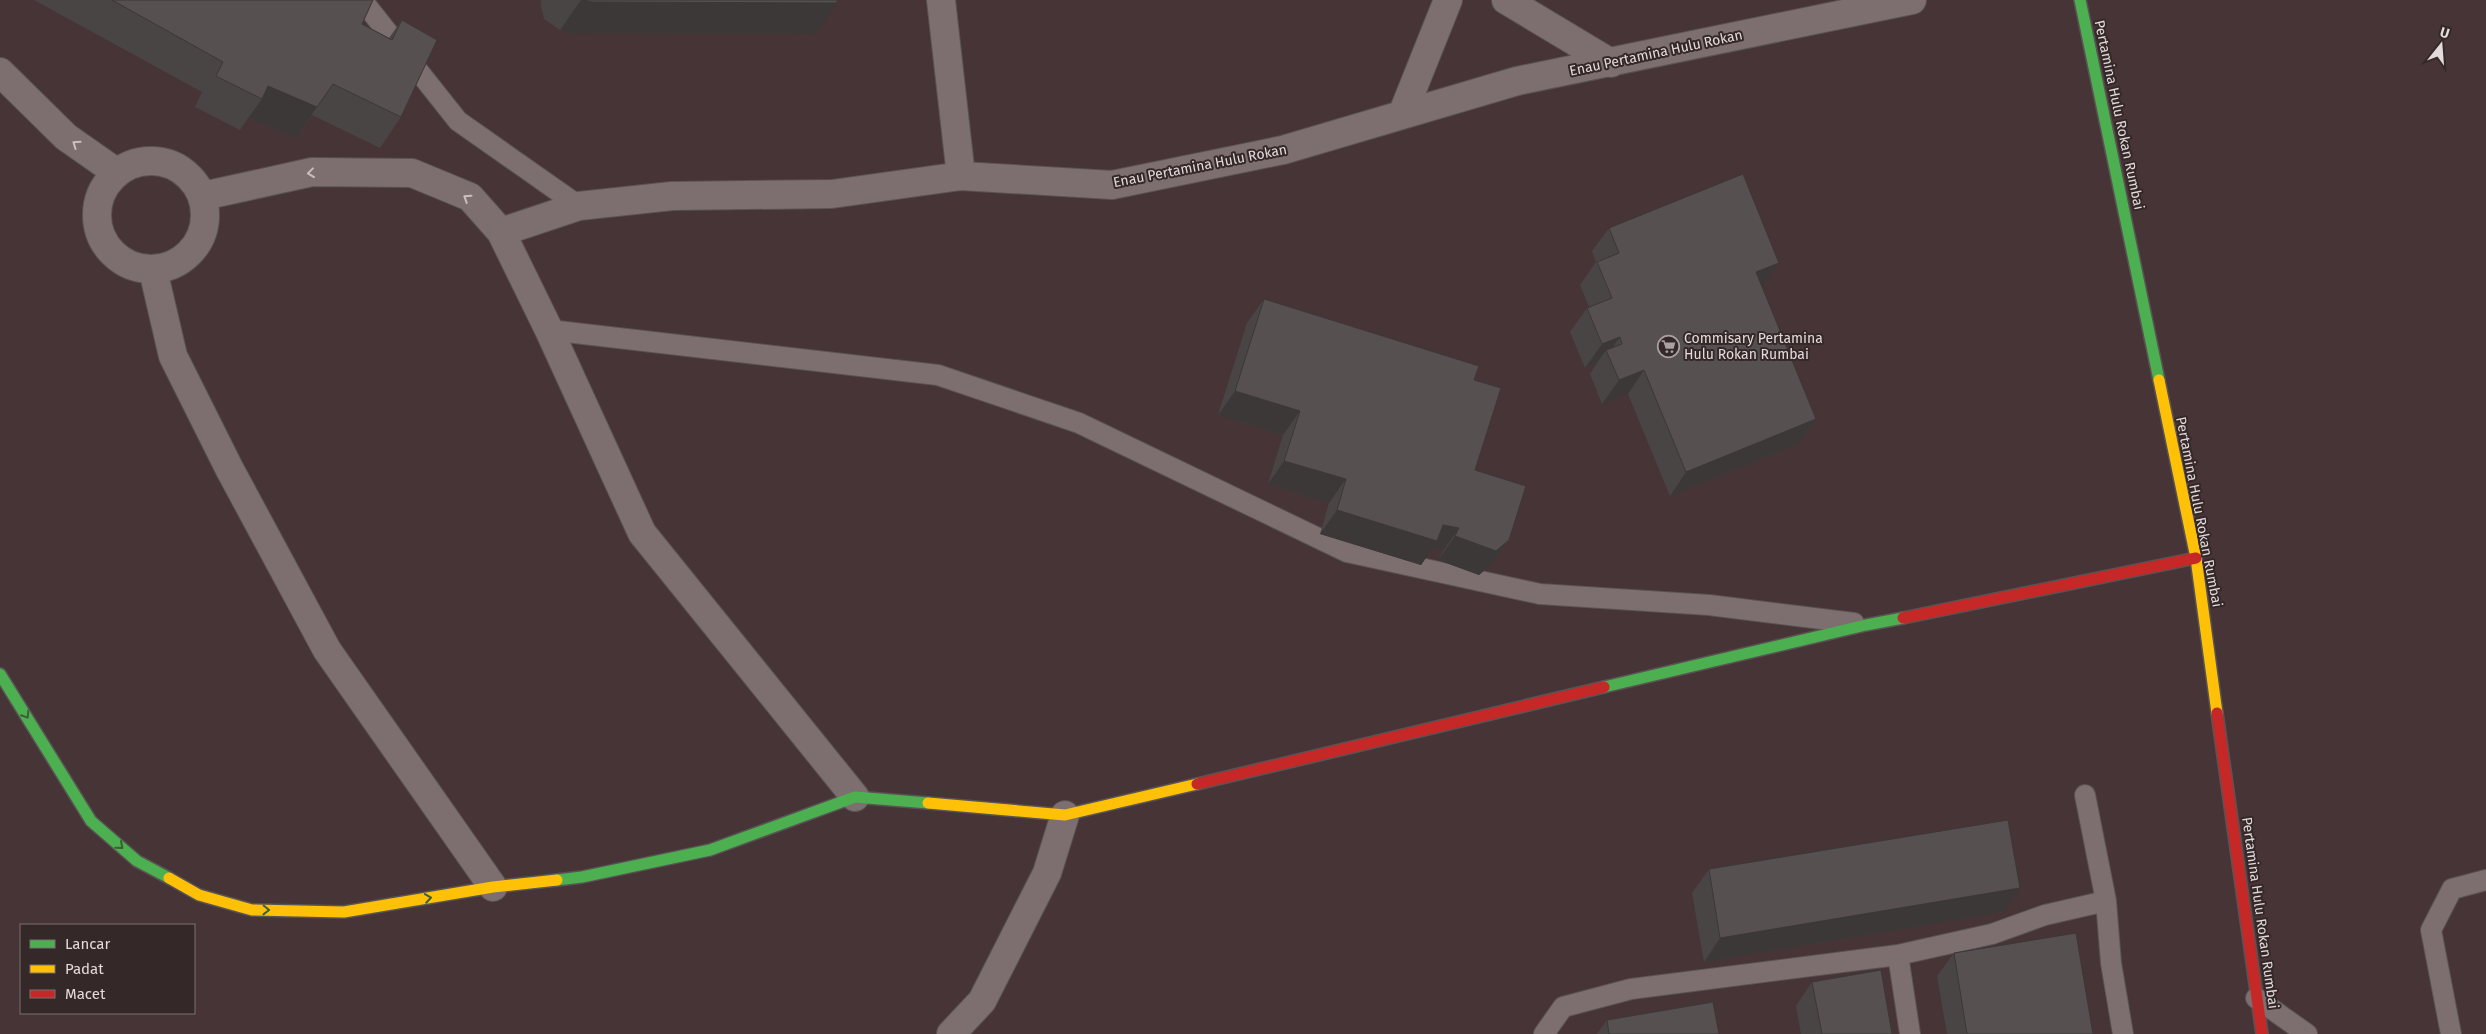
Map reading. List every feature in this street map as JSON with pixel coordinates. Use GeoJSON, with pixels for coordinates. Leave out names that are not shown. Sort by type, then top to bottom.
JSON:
{"type":"FeatureCollection","features":[{"type":"Feature","properties":{"kind":"street"},"geometry":{"type":"LineString","coordinates":[[941,0],[961,176]]}},
{"type":"Feature","properties":{"kind":"street"},"geometry":{"type":"LineString","coordinates":[[1402,115],[1448,0]]}},
{"type":"Feature","properties":{"kind":"street"},"geometry":{"type":"LineString","coordinates":[[1506,0],[1611,63]]}},
{"type":"Feature","properties":{"kind":"street","name":"Enau Pertamina Hulu Rokan"},"geometry":{"type":"LineString","coordinates":[[501,232],[579,206],[672,196],[832,194],[961,176],[1112,184],[1283,150],[1517,81],[1912,0]]}},
{"type":"Feature","properties":{"kind":"street","name":"Pertamina Hulu Rokan Rumbai"},"geometry":{"type":"LineString","coordinates":[[2080,0],[2196,558],[2262,1034]]}},
{"type":"Feature","properties":{"kind":"street"},"geometry":{"type":"LineString","coordinates":[[0,72],[66,137],[116,172]]}},
{"type":"Feature","properties":{"kind":"street"},"geometry":{"type":"LineString","coordinates":[[148,160],[182,168],[203,196],[204,230],[186,258],[153,270],[126,263],[106,246],[97,220],[100,194],[116,172],[148,160]]}},
{"type":"Feature","properties":{"kind":"street"},"geometry":{"type":"LineString","coordinates":[[203,196],[312,172],[412,173],[470,197],[501,232],[549,330],[642,534],[856,797]]}},
{"type":"Feature","properties":{"kind":"street"},"geometry":{"type":"LineString","coordinates":[[153,270],[173,356],[229,468],[327,650],[493,887]]}},
{"type":"Feature","properties":{"kind":"street"},"geometry":{"type":"LineString","coordinates":[[0,674],[91,821],[137,861],[199,895],[252,910],[344,912],[493,887],[582,877],[710,850],[856,797],[1065,814],[1866,625],[1928,614],[2196,558]]}},
{"type":"Feature","properties":{"kind":"street"},"geometry":{"type":"LineString","coordinates":[[951,1034],[982,1001],[1047,873],[1065,814]]}},
{"type":"Feature","properties":{"kind":"lane"},"geometry":{"type":"LineString","coordinates":[[362,0],[458,121],[579,206]]}},
{"type":"Feature","properties":{"kind":"lane"},"geometry":{"type":"LineString","coordinates":[[549,330],[938,375],[1078,423],[1347,552],[1540,594],[1709,605],[1866,625]]}},
{"type":"Feature","properties":{"kind":"lane"},"geometry":{"type":"LineString","coordinates":[[2085,795],[2106,901],[2111,963],[2123,1034]]}},
{"type":"Feature","properties":{"kind":"lane"},"geometry":{"type":"LineString","coordinates":[[2451,1034],[2431,930],[2452,889],[2486,880]]}},
{"type":"Feature","properties":{"kind":"lane"},"geometry":{"type":"LineString","coordinates":[[1544,1034],[1563,1007],[1631,989],[1898,955],[1992,934],[2045,915],[2106,901]]}},
{"type":"Feature","properties":{"kind":"lane"},"geometry":{"type":"LineString","coordinates":[[1898,955],[1910,1034]]}},
{"type":"Feature","properties":{"kind":"lane"},"geometry":{"type":"LineString","coordinates":[[2256,998],[2306,1034]]}},
{"type":"Feature","properties":{"kind":"shaded area"},"geometry":{"type":"Polygon","coordinates":[[[0,0],[2486,0],[2486,1034],[0,1034],[0,0]]]}},
{"type":"Feature","properties":{"kind":"building"},"geometry":{"type":"Polygon","coordinates":[[[112,0],[373,0],[362,24],[392,40],[402,20],[437,40],[401,117],[333,84],[317,107],[268,86],[262,99],[216,76],[223,62],[112,0]]]}},
{"type":"Feature","properties":{"kind":"building"},"geometry":{"type":"Polygon","coordinates":[[[583,0],[837,0],[837,3],[592,2],[583,0]]]}},
{"type":"Feature","properties":{"kind":"building","name":"Commisary Pertamina Hulu Rokan Rumbai"},"geometry":{"type":"Polygon","coordinates":[[[1743,174],[1779,263],[1756,272],[1816,419],[1686,472],[1644,370],[1619,380],[1606,350],[1622,344],[1620,337],[1602,344],[1587,308],[1612,298],[1597,262],[1619,253],[1609,228],[1743,174]]]}},
{"type":"Feature","properties":{"kind":"building"},"geometry":{"type":"Polygon","coordinates":[[[1264,299],[1479,366],[1474,380],[1501,388],[1475,470],[1526,486],[1509,540],[1496,551],[1455,536],[1459,528],[1443,525],[1437,541],[1337,510],[1346,479],[1284,461],[1300,411],[1235,391],[1264,299]]]}},
{"type":"Feature","properties":{"kind":"building"},"geometry":{"type":"Polygon","coordinates":[[[2008,820],[2020,888],[1720,938],[1709,869],[2008,820]]]}},
{"type":"Feature","properties":{"kind":"building"},"geometry":{"type":"Polygon","coordinates":[[[2076,933],[2093,1034],[1967,1034],[1954,953],[2076,933]]]}},
{"type":"Feature","properties":{"kind":"building"},"geometry":{"type":"Polygon","coordinates":[[[1881,970],[1892,1034],[1822,1034],[1812,982],[1881,970]]]}},
{"type":"Feature","properties":{"kind":"building"},"geometry":{"type":"Polygon","coordinates":[[[1713,1002],[1719,1034],[1609,1034],[1607,1020],[1713,1002]]]}},
{"type":"Feature","properties":{"kind":"traffic: fast"},"geometry":{"type":"LineString","coordinates":[[2080,0],[2159,380]]}},
{"type":"Feature","properties":{"kind":"traffic: fast"},"geometry":{"type":"LineString","coordinates":[[1604,687],[1903,618]]}},
{"type":"Feature","properties":{"kind":"traffic: fast"},"geometry":{"type":"LineString","coordinates":[[0,674],[91,821],[137,861],[169,878]]}},
{"type":"Feature","properties":{"kind":"traffic: fast"},"geometry":{"type":"LineString","coordinates":[[557,880],[582,877],[710,850],[855,797],[928,803]]}},
{"type":"Feature","properties":{"kind":"traffic: slow"},"geometry":{"type":"LineString","coordinates":[[2159,380],[2196,558],[2217,713]]}},
{"type":"Feature","properties":{"kind":"traffic: slow"},"geometry":{"type":"LineString","coordinates":[[928,803],[1065,815],[1197,784]]}},
{"type":"Feature","properties":{"kind":"traffic: slow"},"geometry":{"type":"LineString","coordinates":[[169,878],[199,895],[252,910],[344,912],[493,887],[557,880]]}},
{"type":"Feature","properties":{"kind":"traffic: jam"},"geometry":{"type":"LineString","coordinates":[[1903,618],[2196,558]]}},
{"type":"Feature","properties":{"kind":"traffic: jam"},"geometry":{"type":"LineString","coordinates":[[1197,784],[1604,687]]}},
{"type":"Feature","properties":{"kind":"traffic: jam"},"geometry":{"type":"LineString","coordinates":[[2217,713],[2262,1034]]}},
{"type":"Feature","properties":{"kind":"place","name":"Commisary Pertamina Hulu Rokan Rumbai"},"geometry":{"type":"Point","coordinates":[1668,346]}}]}
